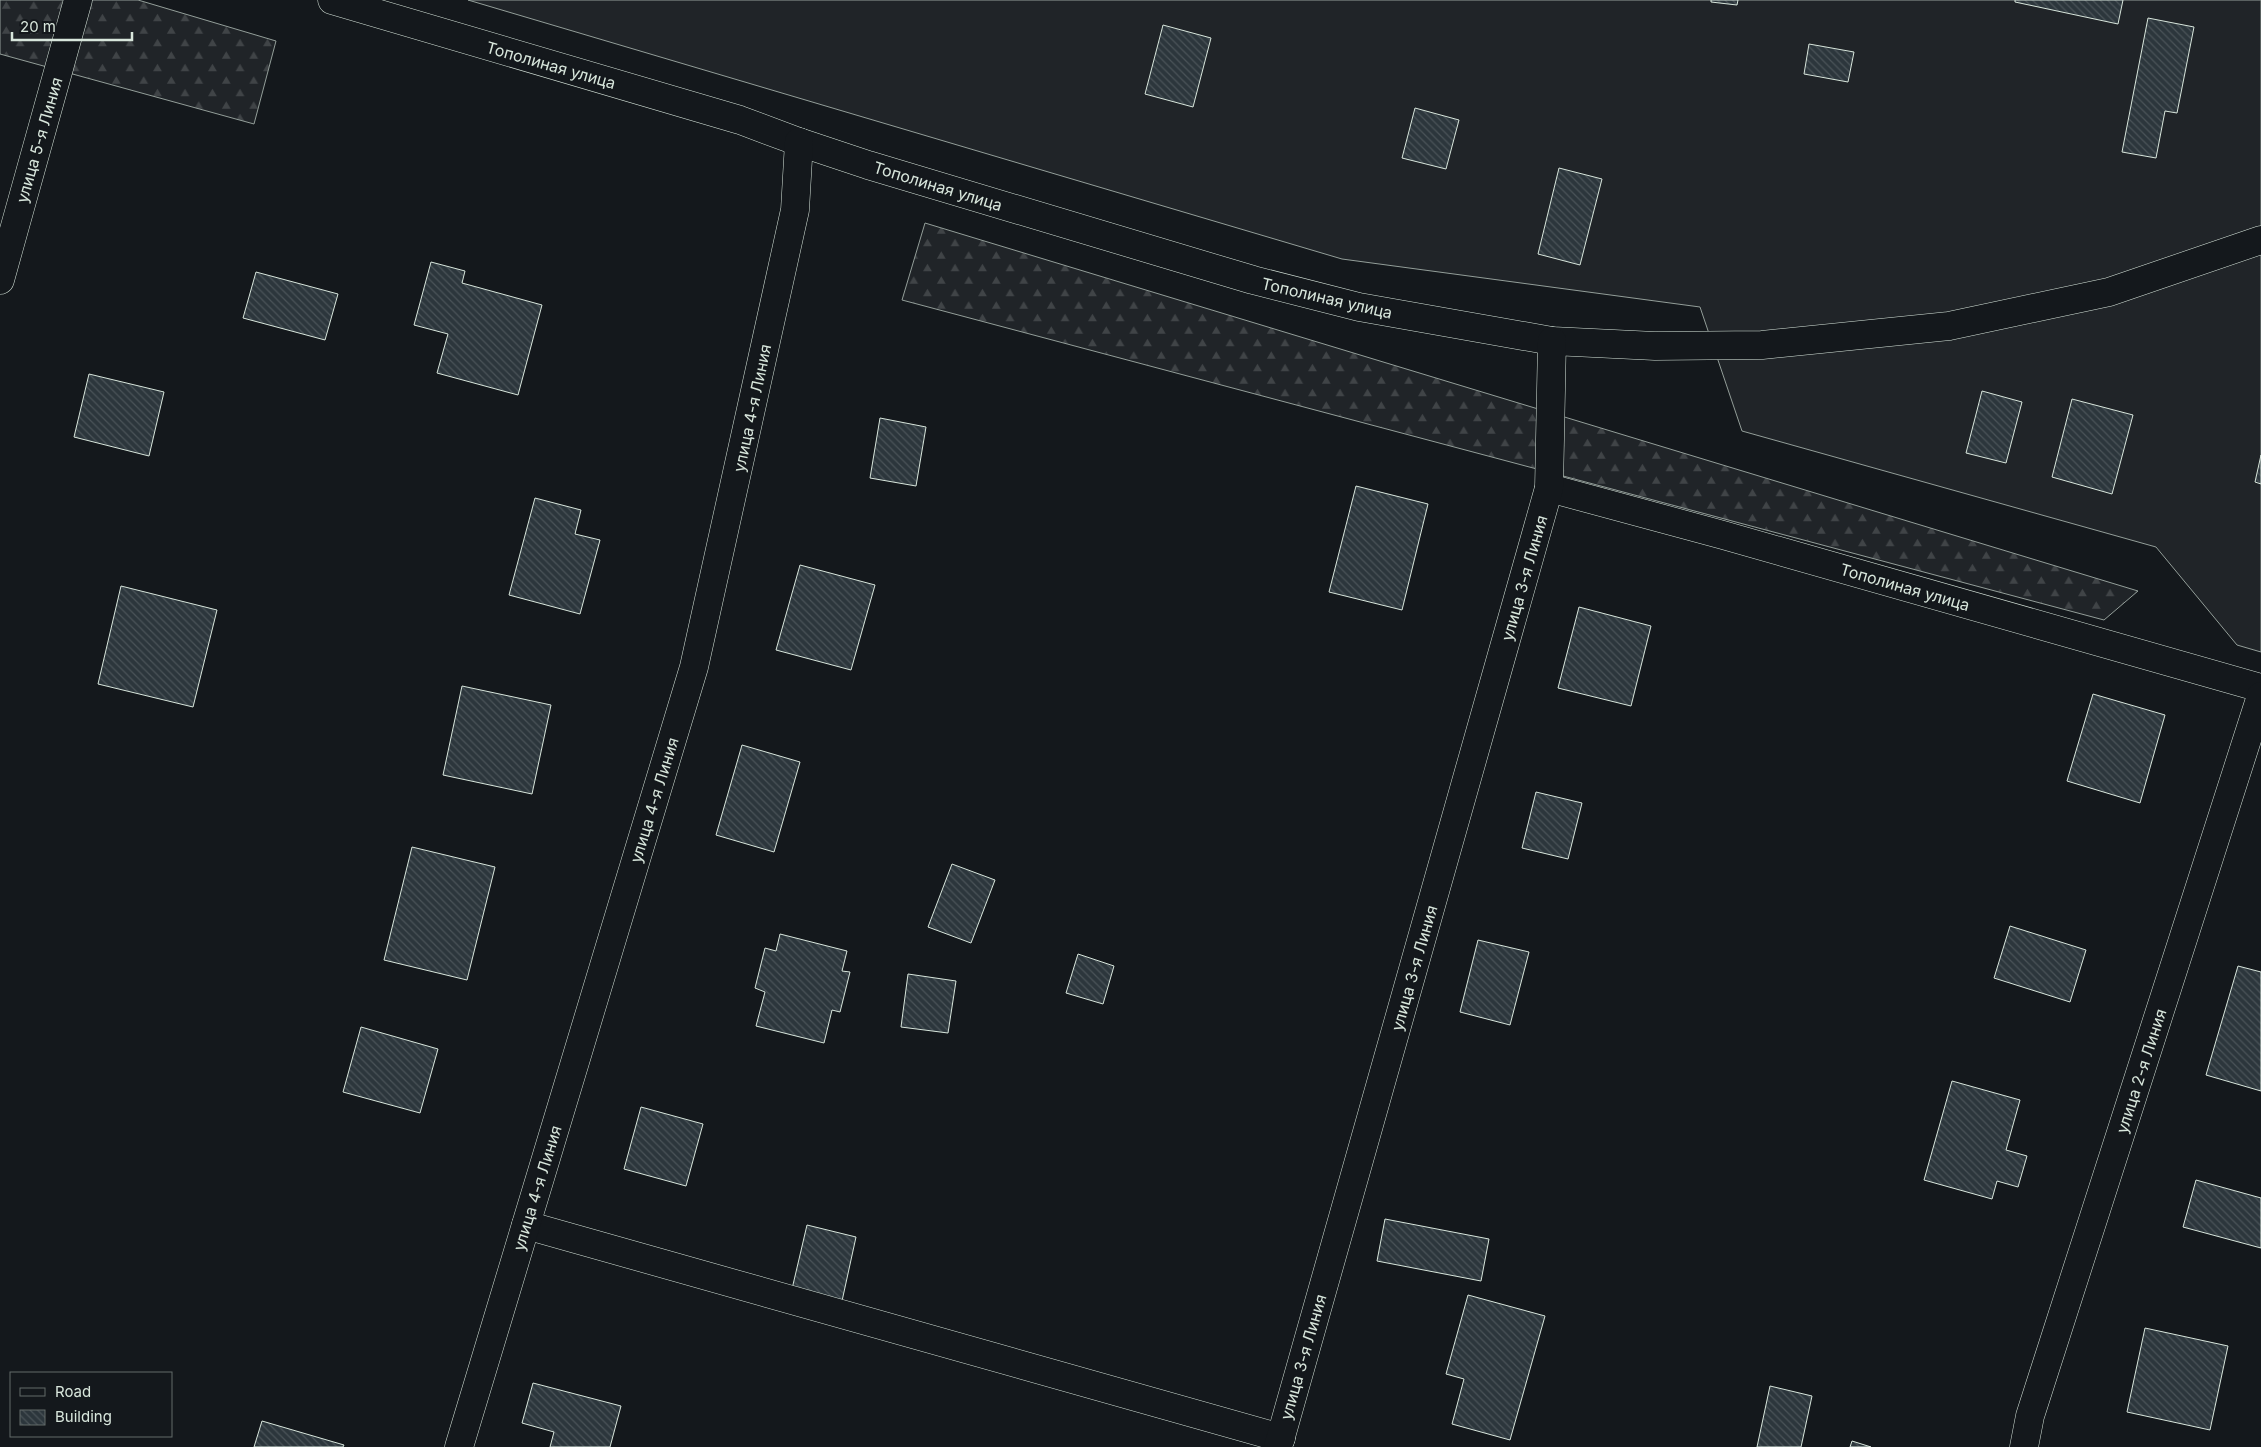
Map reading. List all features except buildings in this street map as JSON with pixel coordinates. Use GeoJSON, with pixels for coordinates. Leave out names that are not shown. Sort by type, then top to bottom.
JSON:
{"type":"FeatureCollection","features":[{"type":"Feature","properties":{"kind":"street","name":"улица 5-я Линия"},"geometry":{"type":"LineString","coordinates":[[0,280],[78,0]]}},
{"type":"Feature","properties":{"kind":"street","name":"Тополиная улица"},"geometry":{"type":"LineString","coordinates":[[332,0],[740,120],[799,142],[1253,280],[1359,308],[1552,341],[1655,346],[1762,345],[1948,326],[2109,292],[2261,240]]}},
{"type":"Feature","properties":{"kind":"street","name":"улица 4-я Линия"},"geometry":{"type":"LineString","coordinates":[[459,1447],[694,667],[795,210],[799,142]]}},
{"type":"Feature","properties":{"kind":"street","name":"улица 3-я Линия"},"geometry":{"type":"LineString","coordinates":[[1279,1443],[1549,488],[1552,341]]}},
{"type":"Feature","properties":{"kind":"street","name":"Тополиная улица"},"geometry":{"type":"LineString","coordinates":[[1549,488],[1723,535],[2261,688]]}},
{"type":"Feature","properties":{"kind":"street","name":"улица 2-я Линия"},"geometry":{"type":"LineString","coordinates":[[2024,1447],[2030,1416],[2261,696]]}},
{"type":"Feature","properties":{"kind":"street"},"geometry":{"type":"LineString","coordinates":[[526,1225],[1279,1443]]}},
{"type":"Feature","properties":{"kind":"green space"},"geometry":{"type":"Polygon","coordinates":[[[0,0],[138,0],[276,41],[254,124],[0,54],[0,0]]]}},
{"type":"Feature","properties":{"kind":"green space"},"geometry":{"type":"Polygon","coordinates":[[[468,0],[2261,0],[2261,652],[2237,645],[2156,547],[1742,431],[1700,307],[1342,259],[468,0]]]}},
{"type":"Feature","properties":{"kind":"green space"},"geometry":{"type":"Polygon","coordinates":[[[925,223],[2138,591],[2104,620],[902,300],[925,223]]]}}]}
